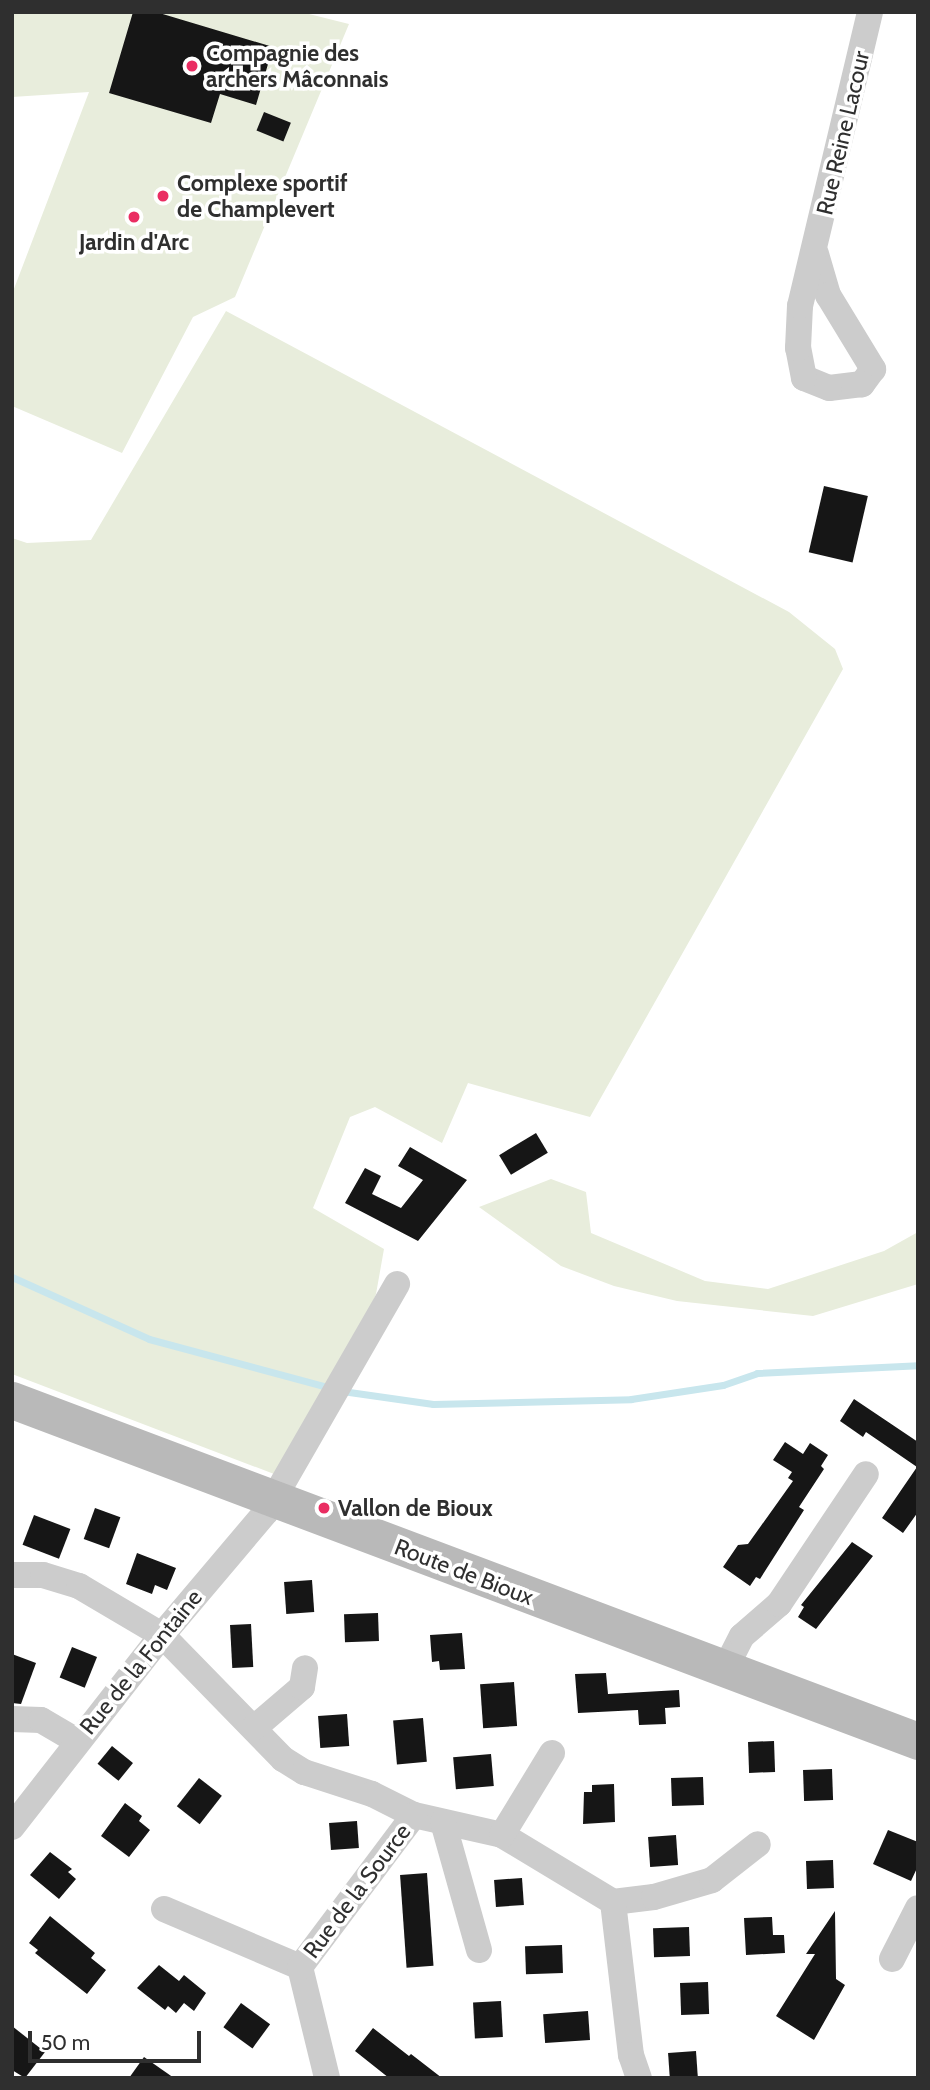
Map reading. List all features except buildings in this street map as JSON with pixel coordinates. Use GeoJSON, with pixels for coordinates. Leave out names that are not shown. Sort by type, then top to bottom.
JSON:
{"type":"FeatureCollection","features":[{"type":"Feature","properties":{"kind":"main road","name":"Route de Bioux"},"geometry":{"type":"LineString","coordinates":[[12,1400],[724,1671],[918,1741]]}},
{"type":"Feature","properties":{"kind":"street","name":"Rue Reine Lacour"},"geometry":{"type":"LineString","coordinates":[[816,254],[828,295],[873,369],[862,384],[829,388],[804,378],[799,348],[800,306],[816,254],[870,12]]}},
{"type":"Feature","properties":{"kind":"street","name":"Rue de la Fontaine"},"geometry":{"type":"LineString","coordinates":[[12,1827],[77,1741],[274,1500],[397,1284]]}},
{"type":"Feature","properties":{"kind":"street"},"geometry":{"type":"LineString","coordinates":[[724,1671],[742,1636],[779,1604],[866,1474]]}},
{"type":"Feature","properties":{"kind":"street"},"geometry":{"type":"LineString","coordinates":[[12,1575],[43,1575],[79,1586],[162,1635],[283,1759],[304,1772],[372,1794],[414,1815],[502,1835],[613,1902],[654,1898],[712,1880],[758,1844]]}},
{"type":"Feature","properties":{"kind":"street"},"geometry":{"type":"LineString","coordinates":[[254,1728],[302,1687],[305,1668]]}},
{"type":"Feature","properties":{"kind":"street"},"geometry":{"type":"LineString","coordinates":[[12,1719],[41,1720],[77,1741]]}},
{"type":"Feature","properties":{"kind":"street"},"geometry":{"type":"LineString","coordinates":[[502,1835],[552,1753]]}},
{"type":"Feature","properties":{"kind":"street","name":"Rue de la Source"},"geometry":{"type":"LineString","coordinates":[[300,1967],[414,1815]]}},
{"type":"Feature","properties":{"kind":"street"},"geometry":{"type":"LineString","coordinates":[[443,1822],[479,1950]]}},
{"type":"Feature","properties":{"kind":"street"},"geometry":{"type":"LineString","coordinates":[[613,1902],[631,2055],[639,2078]]}},
{"type":"Feature","properties":{"kind":"street"},"geometry":{"type":"LineString","coordinates":[[892,1959],[918,1908]]}},
{"type":"Feature","properties":{"kind":"street","name":"Rue de la Source"},"geometry":{"type":"LineString","coordinates":[[164,1909],[300,1967]]}},
{"type":"Feature","properties":{"kind":"street","name":"Rue de la Source"},"geometry":{"type":"LineString","coordinates":[[300,1967],[327,2078]]}},
{"type":"Feature","properties":{"kind":"green space","name":"Complexe sportif de Champlevert"},"geometry":{"type":"Polygon","coordinates":[[[12,12],[301,12],[349,24],[235,297],[193,317],[122,453],[12,406],[12,294],[89,92],[12,97],[12,12]]]}},
{"type":"Feature","properties":{"kind":"green space"},"geometry":{"type":"Polygon","coordinates":[[[226,311],[789,612],[835,649],[843,669],[590,1117],[468,1083],[442,1143],[375,1107],[350,1117],[313,1208],[384,1249],[376,1294],[360,1333],[274,1474],[12,1374],[12,538],[27,543],[91,540],[226,311]]]}},
{"type":"Feature","properties":{"kind":"green space"},"geometry":{"type":"Polygon","coordinates":[[[551,1179],[586,1192],[591,1233],[705,1281],[768,1289],[884,1251],[918,1232],[918,1284],[813,1316],[677,1301],[614,1286],[561,1266],[479,1207],[551,1179]]]}},
{"type":"Feature","properties":{"kind":"waterway"},"geometry":{"type":"LineString","coordinates":[[12,1277],[149,1339],[331,1388]]}},
{"type":"Feature","properties":{"kind":"waterway"},"geometry":{"type":"LineString","coordinates":[[342,1391],[433,1404],[631,1399],[723,1385],[757,1373],[918,1365]]}},
{"type":"Feature","properties":{"kind":"place","name":"Compagnie des archers Mâconnais"},"geometry":{"type":"Point","coordinates":[192,66]}},
{"type":"Feature","properties":{"kind":"place","name":"Complexe sportif de Champlevert"},"geometry":{"type":"Point","coordinates":[163,196]}},
{"type":"Feature","properties":{"kind":"place","name":"Jardin d'Arc"},"geometry":{"type":"Point","coordinates":[134,217]}},
{"type":"Feature","properties":{"kind":"place","name":"Vallon de Bioux"},"geometry":{"type":"Point","coordinates":[324,1508]}}]}
